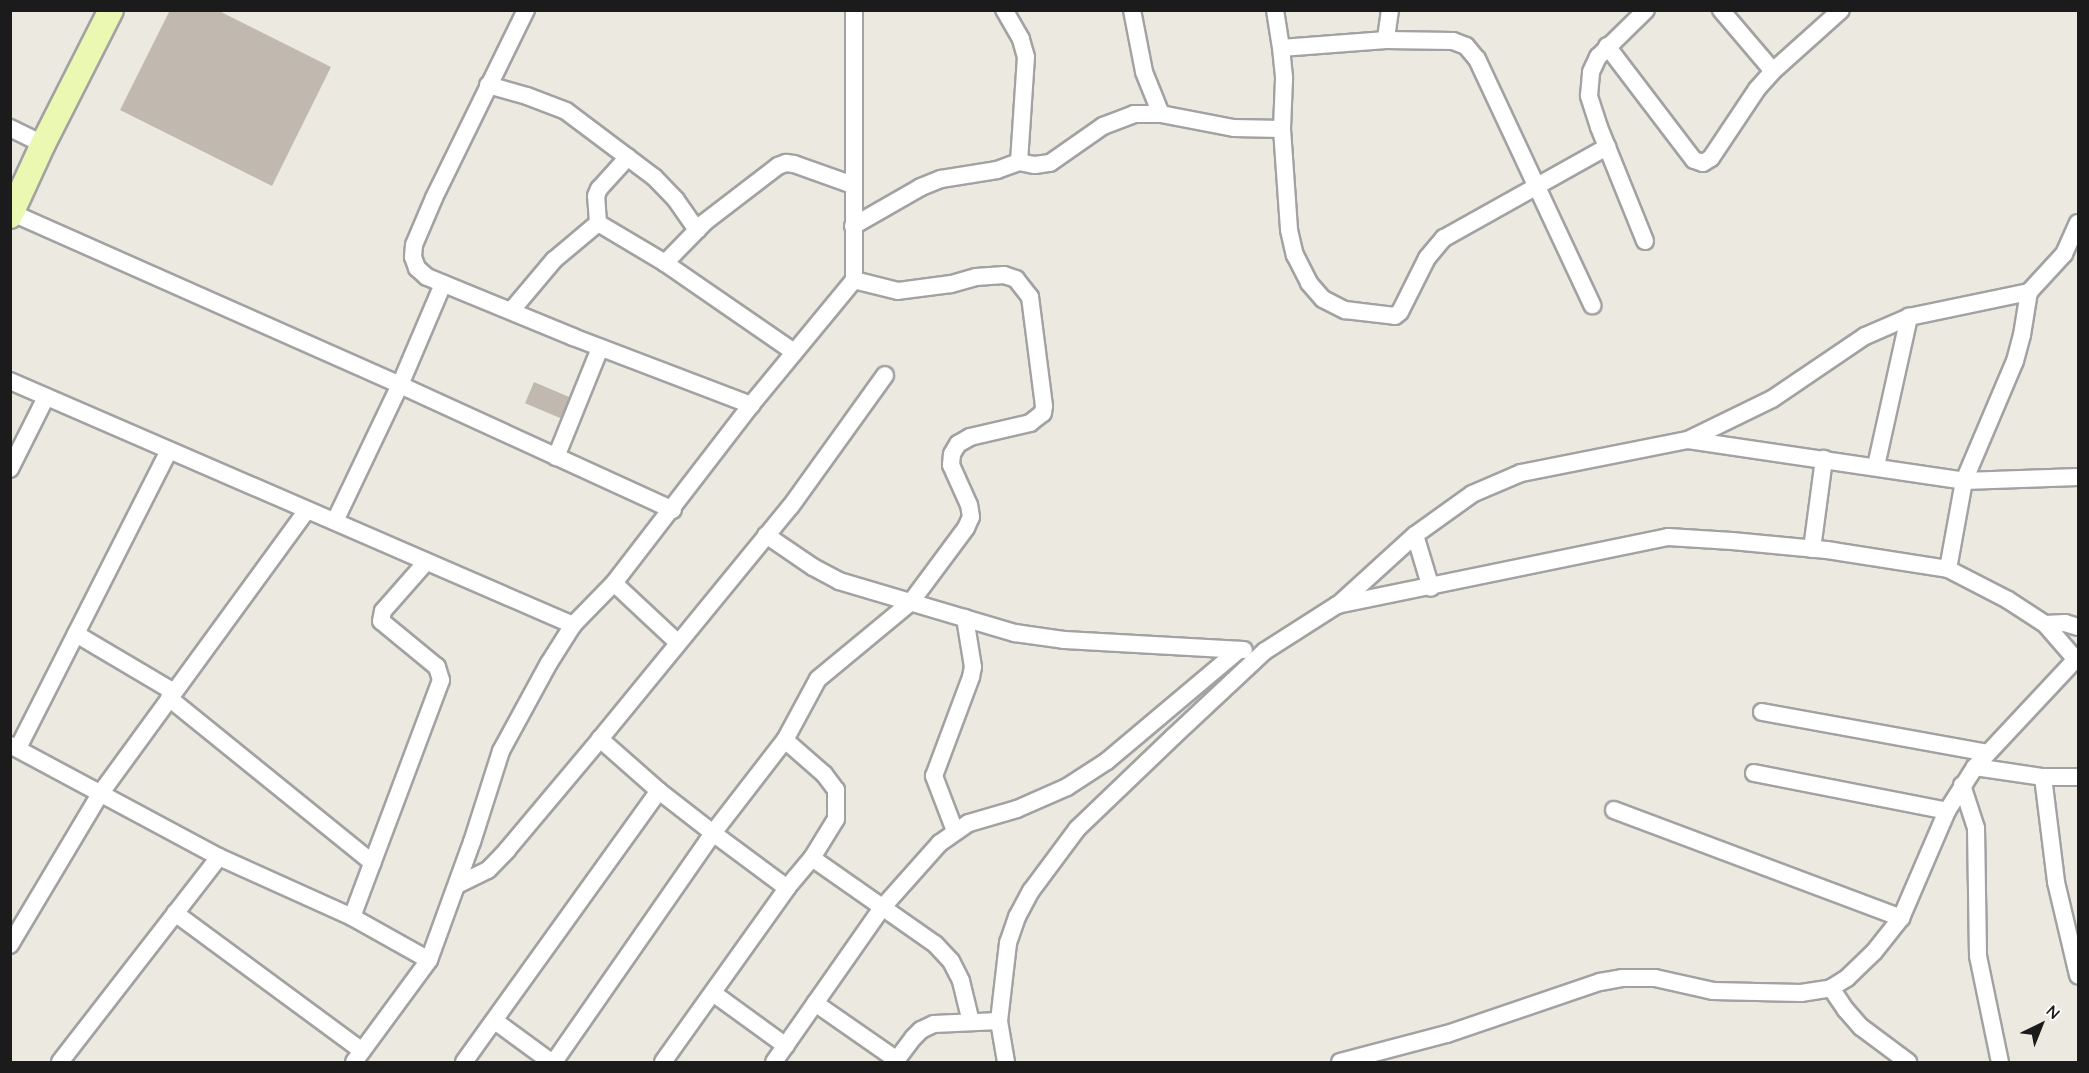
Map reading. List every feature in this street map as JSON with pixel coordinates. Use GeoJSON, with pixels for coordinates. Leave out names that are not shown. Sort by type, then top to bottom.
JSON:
{"type":"FeatureCollection","features":[{"type":"Feature","properties":{"kind":"street"},"geometry":{"type":"LineString","coordinates":[[111,10],[43,144],[11,214],[400,385],[672,510]]}},
{"type":"Feature","properties":{"kind":"street"},"geometry":{"type":"LineString","coordinates":[[526,10],[488,85],[414,245],[413,257],[417,268],[427,278],[600,348],[751,405]]}},
{"type":"Feature","properties":{"kind":"street"},"geometry":{"type":"LineString","coordinates":[[176,913],[358,1057],[429,960],[457,885],[501,751],[573,625],[614,584],[751,405],[854,280],[854,10]]}},
{"type":"Feature","properties":{"kind":"street"},"geometry":{"type":"LineString","coordinates":[[1004,10],[1021,39],[1026,57],[1019,162]]}},
{"type":"Feature","properties":{"kind":"street"},"geometry":{"type":"LineString","coordinates":[[1132,10],[1144,72],[1161,114]]}},
{"type":"Feature","properties":{"kind":"street"},"geometry":{"type":"LineString","coordinates":[[1275,10],[1284,80],[1282,129],[1289,230],[1295,255],[1309,283],[1323,299],[1345,310],[1395,316],[1400,312],[1427,258],[1444,238],[1607,147]]}},
{"type":"Feature","properties":{"kind":"street"},"geometry":{"type":"LineString","coordinates":[[1386,40],[1390,10]]}},
{"type":"Feature","properties":{"kind":"street"},"geometry":{"type":"LineString","coordinates":[[1645,242],[1607,147],[1589,96],[1589,84],[1598,57],[1646,10]]}},
{"type":"Feature","properties":{"kind":"street"},"geometry":{"type":"LineString","coordinates":[[1721,10],[1773,71]]}},
{"type":"Feature","properties":{"kind":"street"},"geometry":{"type":"LineString","coordinates":[[1607,46],[1697,162],[1711,158],[1757,89],[1773,71],[1841,10]]}},
{"type":"Feature","properties":{"kind":"street"},"geometry":{"type":"LineString","coordinates":[[1281,48],[1386,40],[1453,41],[1466,46],[1477,58],[1593,305]]}},
{"type":"Feature","properties":{"kind":"street"},"geometry":{"type":"LineString","coordinates":[[488,85],[527,96],[566,111],[654,177],[676,200],[697,230]]}},
{"type":"Feature","properties":{"kind":"street"},"geometry":{"type":"LineString","coordinates":[[854,226],[921,187],[941,180],[997,170],[1019,162],[1035,165],[1050,163],[1117,118],[1134,114],[1161,114],[1234,128],[1282,129]]}},
{"type":"Feature","properties":{"kind":"street"},"geometry":{"type":"LineString","coordinates":[[10,128],[43,144]]}},
{"type":"Feature","properties":{"kind":"street"},"geometry":{"type":"LineString","coordinates":[[598,223],[596,196],[599,189],[628,157]]}},
{"type":"Feature","properties":{"kind":"street"},"geometry":{"type":"LineString","coordinates":[[665,263],[697,230],[748,186],[786,163],[854,185]]}},
{"type":"Feature","properties":{"kind":"street"},"geometry":{"type":"LineString","coordinates":[[598,223],[665,263],[794,352]]}},
{"type":"Feature","properties":{"kind":"street"},"geometry":{"type":"LineString","coordinates":[[511,311],[554,260],[598,223]]}},
{"type":"Feature","properties":{"kind":"street"},"geometry":{"type":"LineString","coordinates":[[1948,569],[1964,481],[2015,361],[2029,292],[2064,254],[2079,223]]}},
{"type":"Feature","properties":{"kind":"street"},"geometry":{"type":"LineString","coordinates":[[495,1021],[553,1062],[713,834],[785,740],[818,679],[911,602],[961,537],[971,517],[969,505],[951,465],[952,454],[958,444],[970,437],[1030,423],[1043,413],[1030,297],[1016,279],[1004,275],[976,277],[951,284],[898,291],[854,280]]}},
{"type":"Feature","properties":{"kind":"street"},"geometry":{"type":"LineString","coordinates":[[335,521],[400,385],[443,284]]}},
{"type":"Feature","properties":{"kind":"street"},"geometry":{"type":"LineString","coordinates":[[1006,1062],[999,1021],[1008,944],[1017,917],[1031,891],[1077,829],[1265,651],[1337,605],[1415,535],[1472,494],[1521,473],[1688,440],[1772,399],[1865,336],[1909,317],[2029,292]]}},
{"type":"Feature","properties":{"kind":"street"},"geometry":{"type":"LineString","coordinates":[[1876,466],[1909,317]]}},
{"type":"Feature","properties":{"kind":"street"},"geometry":{"type":"LineString","coordinates":[[556,457],[600,348]]}},
{"type":"Feature","properties":{"kind":"street"},"geometry":{"type":"LineString","coordinates":[[457,885],[488,870],[507,850],[766,535],[885,375]]}},
{"type":"Feature","properties":{"kind":"street"},"geometry":{"type":"LineString","coordinates":[[10,381],[169,452],[335,521],[573,625]]}},
{"type":"Feature","properties":{"kind":"street"},"geometry":{"type":"LineString","coordinates":[[10,469],[46,397]]}},
{"type":"Feature","properties":{"kind":"street"},"geometry":{"type":"LineString","coordinates":[[1688,440],[1876,466],[1964,481],[2079,477]]}},
{"type":"Feature","properties":{"kind":"street"},"geometry":{"type":"LineString","coordinates":[[169,452],[14,746],[219,857],[352,917],[429,960]]}},
{"type":"Feature","properties":{"kind":"street"},"geometry":{"type":"LineString","coordinates":[[1812,549],[1824,459]]}},
{"type":"Feature","properties":{"kind":"street"},"geometry":{"type":"LineString","coordinates":[[10,945],[100,794],[307,510]]}},
{"type":"Feature","properties":{"kind":"street"},"geometry":{"type":"LineString","coordinates":[[766,535],[839,582],[1015,633],[1064,640],[1265,651]]}},
{"type":"Feature","properties":{"kind":"street"},"geometry":{"type":"LineString","coordinates":[[1415,535],[1431,588]]}},
{"type":"Feature","properties":{"kind":"street"},"geometry":{"type":"LineString","coordinates":[[1337,605],[1431,588],[1668,537],[1812,549],[1948,569],[2008,600],[2045,624],[2078,659],[1975,767],[1947,811],[1901,918],[1874,952],[1847,978],[1832,988],[1801,993],[1770,990],[1713,991],[1655,978],[1622,978],[1600,982],[1447,1035],[1340,1062]]}},
{"type":"Feature","properties":{"kind":"street"},"geometry":{"type":"LineString","coordinates":[[352,917],[441,680],[436,667],[381,621],[382,611],[426,562]]}},
{"type":"Feature","properties":{"kind":"street"},"geometry":{"type":"LineString","coordinates":[[614,584],[677,642]]}},
{"type":"Feature","properties":{"kind":"street"},"geometry":{"type":"LineString","coordinates":[[955,831],[934,776],[973,667],[965,618]]}},
{"type":"Feature","properties":{"kind":"street"},"geometry":{"type":"LineString","coordinates":[[2045,624],[2065,623],[2079,627]]}},
{"type":"Feature","properties":{"kind":"street"},"geometry":{"type":"LineString","coordinates":[[75,634],[171,695],[373,863]]}},
{"type":"Feature","properties":{"kind":"street"},"geometry":{"type":"LineString","coordinates":[[774,1062],[882,908],[940,843],[969,823],[1017,809],[1067,787],[1115,755],[1239,650]]}},
{"type":"Feature","properties":{"kind":"street"},"geometry":{"type":"LineString","coordinates":[[1762,712],[1987,753]]}},
{"type":"Feature","properties":{"kind":"street"},"geometry":{"type":"LineString","coordinates":[[600,739],[659,791],[787,888]]}},
{"type":"Feature","properties":{"kind":"street"},"geometry":{"type":"LineString","coordinates":[[663,1062],[787,888],[812,858],[837,819],[836,790],[824,774],[785,740]]}},
{"type":"Feature","properties":{"kind":"street"},"geometry":{"type":"LineString","coordinates":[[1975,767],[2043,777],[2079,777]]}},
{"type":"Feature","properties":{"kind":"street"},"geometry":{"type":"LineString","coordinates":[[1754,773],[1947,811]]}},
{"type":"Feature","properties":{"kind":"street"},"geometry":{"type":"LineString","coordinates":[[2043,777],[2056,882],[2079,975]]}},
{"type":"Feature","properties":{"kind":"street"},"geometry":{"type":"LineString","coordinates":[[1962,785],[1976,828],[1978,956],[2000,1062]]}},
{"type":"Feature","properties":{"kind":"street"},"geometry":{"type":"LineString","coordinates":[[464,1062],[659,791]]}},
{"type":"Feature","properties":{"kind":"street"},"geometry":{"type":"LineString","coordinates":[[1614,810],[1901,918]]}},
{"type":"Feature","properties":{"kind":"street"},"geometry":{"type":"LineString","coordinates":[[60,1062],[219,857]]}},
{"type":"Feature","properties":{"kind":"street"},"geometry":{"type":"LineString","coordinates":[[812,858],[935,944],[951,961],[961,981],[971,1022]]}},
{"type":"Feature","properties":{"kind":"street"},"geometry":{"type":"LineString","coordinates":[[1832,988],[1846,1010],[1861,1027],[1908,1062]]}},
{"type":"Feature","properties":{"kind":"street"},"geometry":{"type":"LineString","coordinates":[[713,993],[786,1046]]}},
{"type":"Feature","properties":{"kind":"street"},"geometry":{"type":"LineString","coordinates":[[815,1004],[896,1061],[921,1030],[934,1024],[999,1021]]}},
{"type":"Feature","properties":{"kind":"building"},"geometry":{"type":"Polygon","coordinates":[[[170,10],[217,10],[331,67],[272,186],[120,110],[170,10]]]}},
{"type":"Feature","properties":{"kind":"building"},"geometry":{"type":"Polygon","coordinates":[[[534,382],[571,398],[562,419],[525,403],[534,382]]]}}]}
